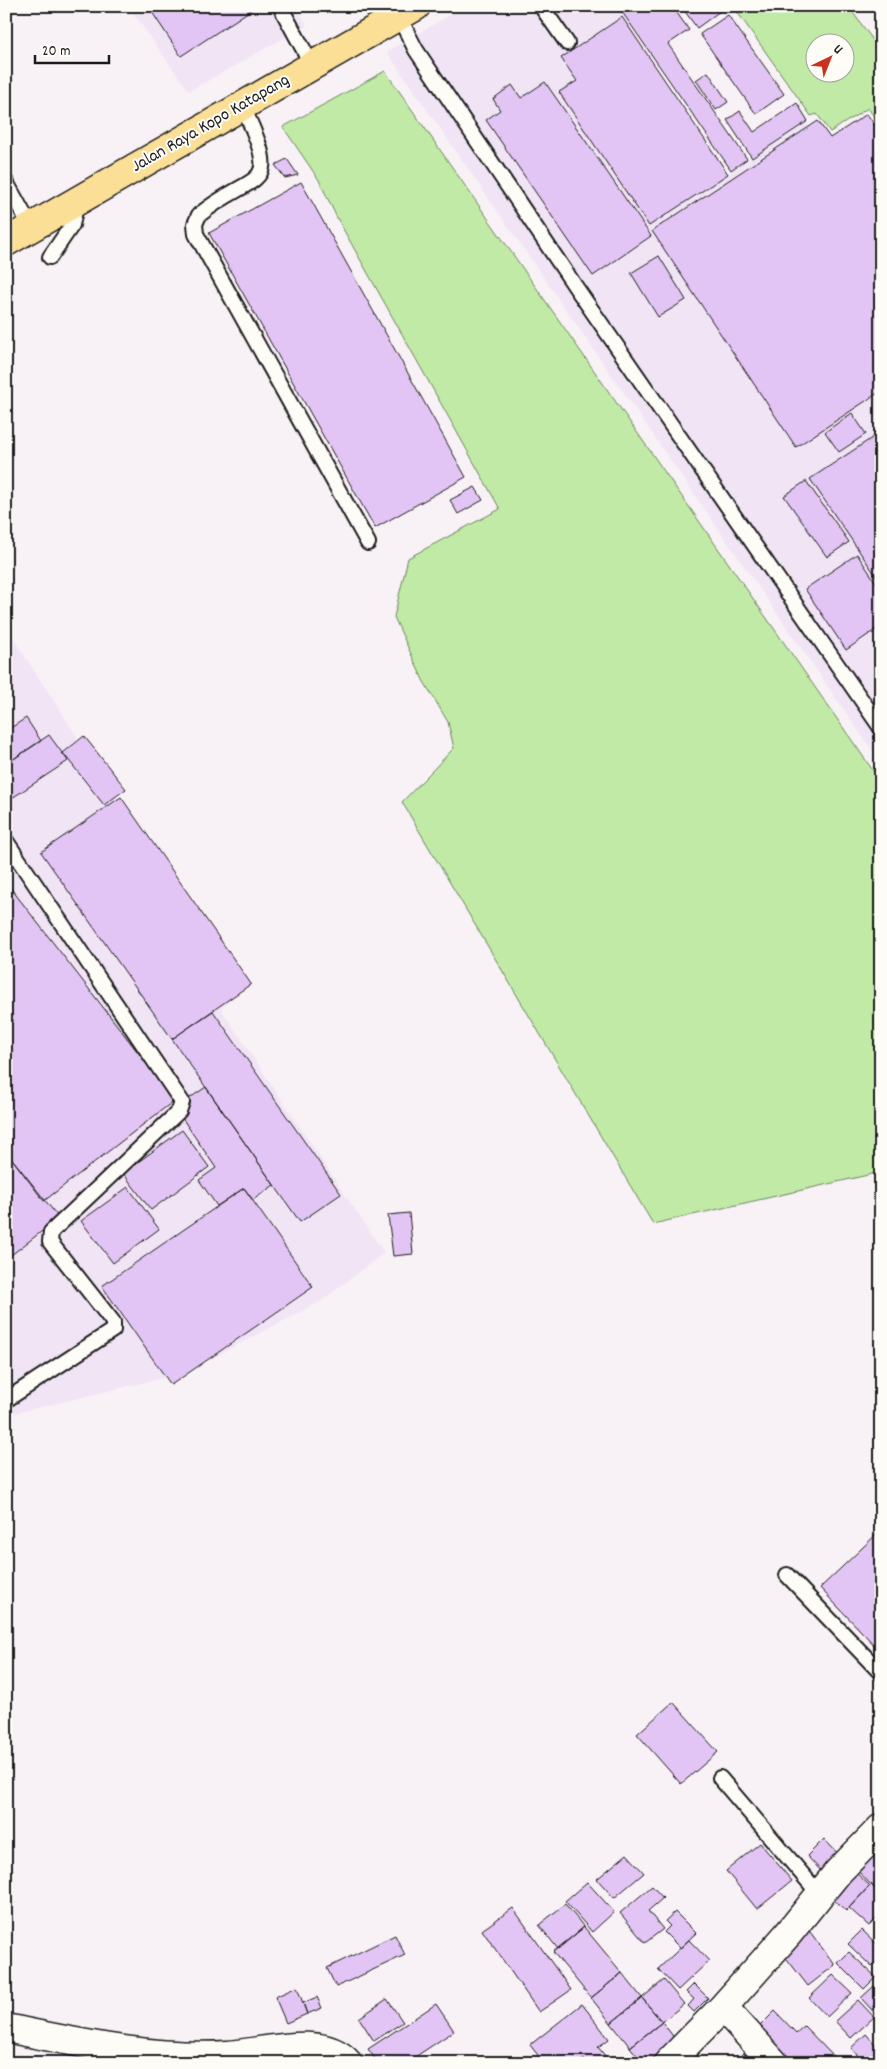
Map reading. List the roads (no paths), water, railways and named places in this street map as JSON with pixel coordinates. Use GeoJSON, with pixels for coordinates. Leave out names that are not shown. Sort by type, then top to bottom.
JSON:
{"type":"FeatureCollection","features":[{"type":"Feature","properties":{"kind":"main road","name":"Jalan Raya Kopo Katapang"},"geometry":{"type":"LineString","coordinates":[[6,242],[242,105],[313,67],[407,11]]}},
{"type":"Feature","properties":{"kind":"street"},"geometry":{"type":"LineString","coordinates":[[668,2063],[722,2007],[838,1872],[881,1828]]}},
{"type":"Feature","properties":{"kind":"street"},"geometry":{"type":"LineString","coordinates":[[722,2007],[774,2063]]}},
{"type":"Feature","properties":{"kind":"street"},"geometry":{"type":"LineString","coordinates":[[6,2028],[89,2045],[161,2055],[229,2055],[310,2047],[333,2050],[348,2063]]}},
{"type":"Feature","properties":{"kind":"lane"},"geometry":{"type":"LineString","coordinates":[[280,6],[313,67]]}},
{"type":"Feature","properties":{"kind":"lane"},"geometry":{"type":"LineString","coordinates":[[541,6],[567,43]]}},
{"type":"Feature","properties":{"kind":"lane"},"geometry":{"type":"LineString","coordinates":[[407,11],[416,50],[572,281],[881,728]]}},
{"type":"Feature","properties":{"kind":"lane"},"geometry":{"type":"LineString","coordinates":[[242,105],[258,140],[263,165],[262,172],[252,183],[199,215],[194,224],[196,234],[368,543]]}},
{"type":"Feature","properties":{"kind":"lane"},"geometry":{"type":"LineString","coordinates":[[6,182],[31,227]]}},
{"type":"Feature","properties":{"kind":"lane"},"geometry":{"type":"LineString","coordinates":[[50,257],[72,225],[78,200]]}},
{"type":"Feature","properties":{"kind":"lane"},"geometry":{"type":"LineString","coordinates":[[6,841],[182,1102],[179,1111],[51,1232],[49,1237],[50,1242],[113,1322],[112,1330],[6,1400]]}},
{"type":"Feature","properties":{"kind":"lane"},"geometry":{"type":"LineString","coordinates":[[787,1575],[881,1673]]}},
{"type":"Feature","properties":{"kind":"lane"},"geometry":{"type":"LineString","coordinates":[[720,1778],[820,1895]]}}]}
